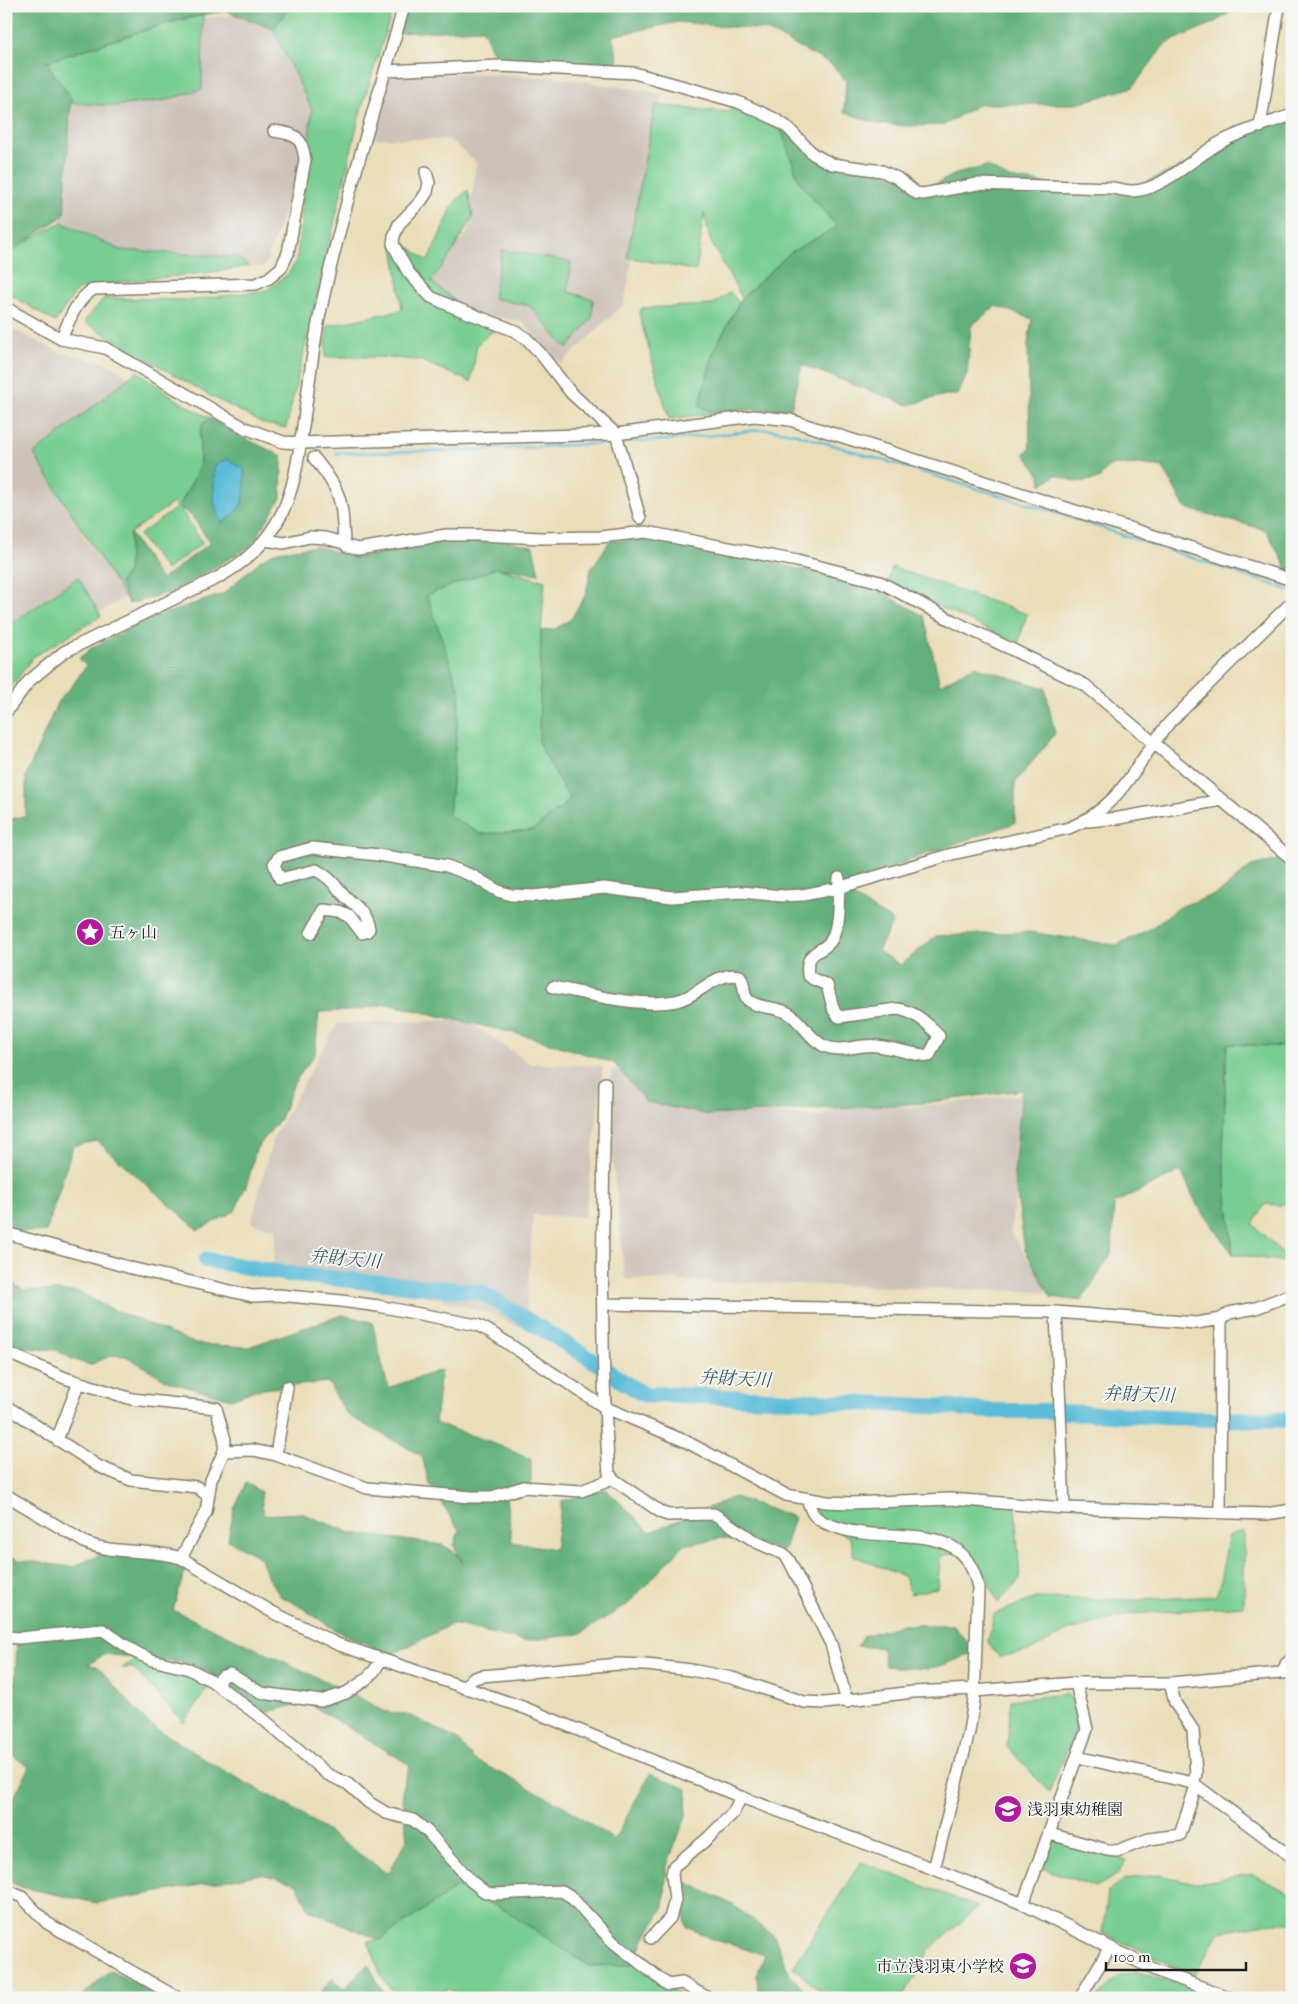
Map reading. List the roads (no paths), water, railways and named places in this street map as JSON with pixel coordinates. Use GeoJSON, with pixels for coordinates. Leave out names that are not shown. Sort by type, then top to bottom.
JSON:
{"type":"FeatureCollection","features":[{"type":"Feature","properties":{"kind":"street"},"geometry":{"type":"LineString","coordinates":[[6,712],[29,681],[64,652],[237,567],[256,552],[266,540],[282,513],[296,472],[320,316],[332,260],[404,6]]}},
{"type":"Feature","properties":{"kind":"street"},"geometry":{"type":"LineString","coordinates":[[1260,127],[1279,6]]}},
{"type":"Feature","properties":{"kind":"street"},"geometry":{"type":"LineString","coordinates":[[386,71],[500,66],[634,73],[738,102],[773,118],[787,127],[813,154],[832,164],[882,171],[897,178],[916,193],[923,194],[977,184],[1113,188],[1132,191],[1146,189],[1163,181],[1225,140],[1292,114]]}},
{"type":"Feature","properties":{"kind":"street"},"geometry":{"type":"LineString","coordinates":[[61,339],[78,302],[84,295],[94,289],[256,284],[269,278],[281,268],[288,253],[306,160],[304,145],[298,138],[287,132],[274,131]]}},
{"type":"Feature","properties":{"kind":"street"},"geometry":{"type":"LineString","coordinates":[[426,172],[429,183],[427,192],[399,224],[394,236],[393,244],[408,272],[431,297],[513,330],[526,338],[542,355],[571,393],[616,434],[640,518]]}},
{"type":"Feature","properties":{"kind":"street"},"geometry":{"type":"LineString","coordinates":[[6,308],[61,339],[105,348],[245,428],[283,442],[616,434],[754,416],[790,420],[1292,580]]}},
{"type":"Feature","properties":{"kind":"street"},"geometry":{"type":"LineString","coordinates":[[314,458],[327,473],[338,491],[342,510],[344,543]]}},
{"type":"Feature","properties":{"kind":"street"},"geometry":{"type":"LineString","coordinates":[[266,540],[284,543],[310,537],[325,538],[358,549],[446,535],[540,538],[600,537],[646,532],[806,564],[880,582],[951,620],[1085,685],[1287,852],[1292,859]]}},
{"type":"Feature","properties":{"kind":"street"},"geometry":{"type":"LineString","coordinates":[[312,933],[324,910],[340,912],[349,916],[362,933],[369,929],[362,910],[343,894],[338,886],[327,876],[316,870],[280,879],[274,864],[279,857],[312,848],[378,855],[447,866],[473,876],[498,891],[511,895],[534,896],[604,888],[672,897],[741,892],[783,896],[803,895],[839,883],[952,854],[1069,828],[1087,821],[1101,811],[1116,796],[1154,742],[1204,687],[1292,602]]}},
{"type":"Feature","properties":{"kind":"street"},"geometry":{"type":"LineString","coordinates":[[1087,821],[1119,818],[1222,800]]}},
{"type":"Feature","properties":{"kind":"street"},"geometry":{"type":"LineString","coordinates":[[554,987],[626,1000],[678,1001],[723,977],[733,974],[740,976],[744,983],[744,994],[749,1001],[786,1012],[798,1019],[822,1045],[846,1049],[874,1045],[929,1056],[939,1036],[918,1016],[905,1010],[897,1009],[838,1017],[834,1011],[827,985],[812,979],[808,975],[809,960],[816,951],[831,941],[836,925],[839,883]]}},
{"type":"Feature","properties":{"kind":"street"},"geometry":{"type":"LineString","coordinates":[[605,1083],[604,1407],[609,1473],[613,1479],[668,1516],[714,1514],[756,1542],[784,1554],[789,1560],[832,1644],[847,1702]]}},
{"type":"Feature","properties":{"kind":"street"},"geometry":{"type":"LineString","coordinates":[[6,1233],[135,1269],[252,1296],[278,1295],[350,1302],[477,1326],[488,1331],[604,1407],[685,1441],[724,1460],[769,1487],[786,1494],[807,1499],[851,1503],[950,1499],[1064,1508],[1220,1513],[1266,1514],[1292,1510]]}},
{"type":"Feature","properties":{"kind":"street"},"geometry":{"type":"LineString","coordinates":[[603,1304],[1056,1312],[1196,1323],[1221,1319],[1229,1313],[1256,1308],[1292,1294]]}},
{"type":"Feature","properties":{"kind":"street"},"geometry":{"type":"LineString","coordinates":[[1056,1312],[1064,1508]]}},
{"type":"Feature","properties":{"kind":"street"},"geometry":{"type":"LineString","coordinates":[[1220,1513],[1221,1319]]}},
{"type":"Feature","properties":{"kind":"street"},"geometry":{"type":"LineString","coordinates":[[6,1352],[65,1378],[132,1399],[216,1408],[225,1440],[224,1451],[211,1480],[206,1512],[181,1558]]}},
{"type":"Feature","properties":{"kind":"street"},"geometry":{"type":"LineString","coordinates":[[57,1440],[79,1382]]}},
{"type":"Feature","properties":{"kind":"street"},"geometry":{"type":"LineString","coordinates":[[276,1455],[287,1386]]}},
{"type":"Feature","properties":{"kind":"street"},"geometry":{"type":"LineString","coordinates":[[6,1406],[98,1466],[131,1480],[197,1487],[208,1496]]}},
{"type":"Feature","properties":{"kind":"street"},"geometry":{"type":"LineString","coordinates":[[224,1451],[252,1450],[276,1455],[367,1488],[471,1497],[492,1497],[524,1488],[581,1491],[613,1479]]}},
{"type":"Feature","properties":{"kind":"street"},"geometry":{"type":"LineString","coordinates":[[6,1495],[86,1543],[98,1548],[168,1554],[181,1558],[274,1613],[337,1644],[526,1708],[741,1797],[934,1868],[1023,1904],[1155,1970],[1231,1998]]}},
{"type":"Feature","properties":{"kind":"street"},"geometry":{"type":"LineString","coordinates":[[807,1499],[813,1514],[829,1525],[873,1535],[944,1541],[963,1555],[976,1574],[978,1588],[974,1690],[969,1732],[934,1868]]}},
{"type":"Feature","properties":{"kind":"street"},"geometry":{"type":"LineString","coordinates":[[6,1637],[19,1638],[103,1630],[135,1652],[152,1660],[189,1669],[216,1683],[263,1719],[327,1774],[348,1784],[386,1813],[414,1820],[427,1831],[471,1881],[485,1892],[493,1894],[562,1891],[570,1896],[613,1942],[668,1985],[682,1983],[708,1998]]}},
{"type":"Feature","properties":{"kind":"street"},"geometry":{"type":"LineString","coordinates":[[464,1688],[472,1679],[481,1676],[628,1664],[691,1670],[732,1678],[804,1702],[847,1702],[913,1692],[1076,1683],[1170,1683],[1287,1673],[1286,1664],[1292,1659]]}},
{"type":"Feature","properties":{"kind":"street"},"geometry":{"type":"LineString","coordinates":[[216,1683],[223,1676],[230,1674],[261,1693],[321,1701],[346,1693],[364,1682],[381,1660]]}},
{"type":"Feature","properties":{"kind":"street"},"geometry":{"type":"LineString","coordinates":[[1023,1904],[1087,1729],[1076,1683]]}},
{"type":"Feature","properties":{"kind":"street"},"geometry":{"type":"LineString","coordinates":[[1050,1834],[1107,1850],[1117,1850],[1149,1839],[1180,1835],[1195,1785],[1196,1774],[1193,1730],[1175,1703],[1170,1683]]}},
{"type":"Feature","properties":{"kind":"street"},"geometry":{"type":"LineString","coordinates":[[1077,1757],[1195,1785],[1292,1857]]}},
{"type":"Feature","properties":{"kind":"street"},"geometry":{"type":"LineString","coordinates":[[651,1938],[670,1918],[674,1900],[672,1874],[674,1866],[733,1813],[741,1797]]}},
{"type":"Feature","properties":{"kind":"street"},"geometry":{"type":"LineString","coordinates":[[6,1890],[22,1898],[47,1923],[178,1998]]}},
{"type":"Feature","properties":{"kind":"street"},"geometry":{"type":"LineString","coordinates":[[1080,1998],[1110,1947]]}},
{"type":"Feature","properties":{"kind":"water"},"geometry":{"type":"Polygon","coordinates":[[[226,459],[244,469],[244,494],[243,500],[236,512],[222,523],[214,503],[214,467],[226,459]]]}},
{"type":"Feature","properties":{"kind":"waterway"},"geometry":{"type":"LineString","coordinates":[[622,442],[670,440],[767,429],[793,433],[1038,507],[1292,591]]}},
{"type":"Feature","properties":{"kind":"waterway"},"geometry":{"type":"LineString","coordinates":[[336,453],[454,451],[614,443]]}},
{"type":"Feature","properties":{"kind":"waterway","name":"弁財天川"},"geometry":{"type":"LineString","coordinates":[[206,1260],[294,1275],[481,1292],[591,1359],[643,1394],[651,1396],[658,1394],[948,1407],[988,1411],[1045,1411],[1207,1419],[1292,1420]]}},
{"type":"Feature","properties":{"kind":"place","name":"五ヶ山"},"geometry":{"type":"Point","coordinates":[90,932]}},
{"type":"Feature","properties":{"kind":"place","name":"浅羽東幼稚園"},"geometry":{"type":"Point","coordinates":[1008,1809]}},
{"type":"Feature","properties":{"kind":"place","name":"市立浅羽東小学校"},"geometry":{"type":"Point","coordinates":[1023,1966]}}]}
